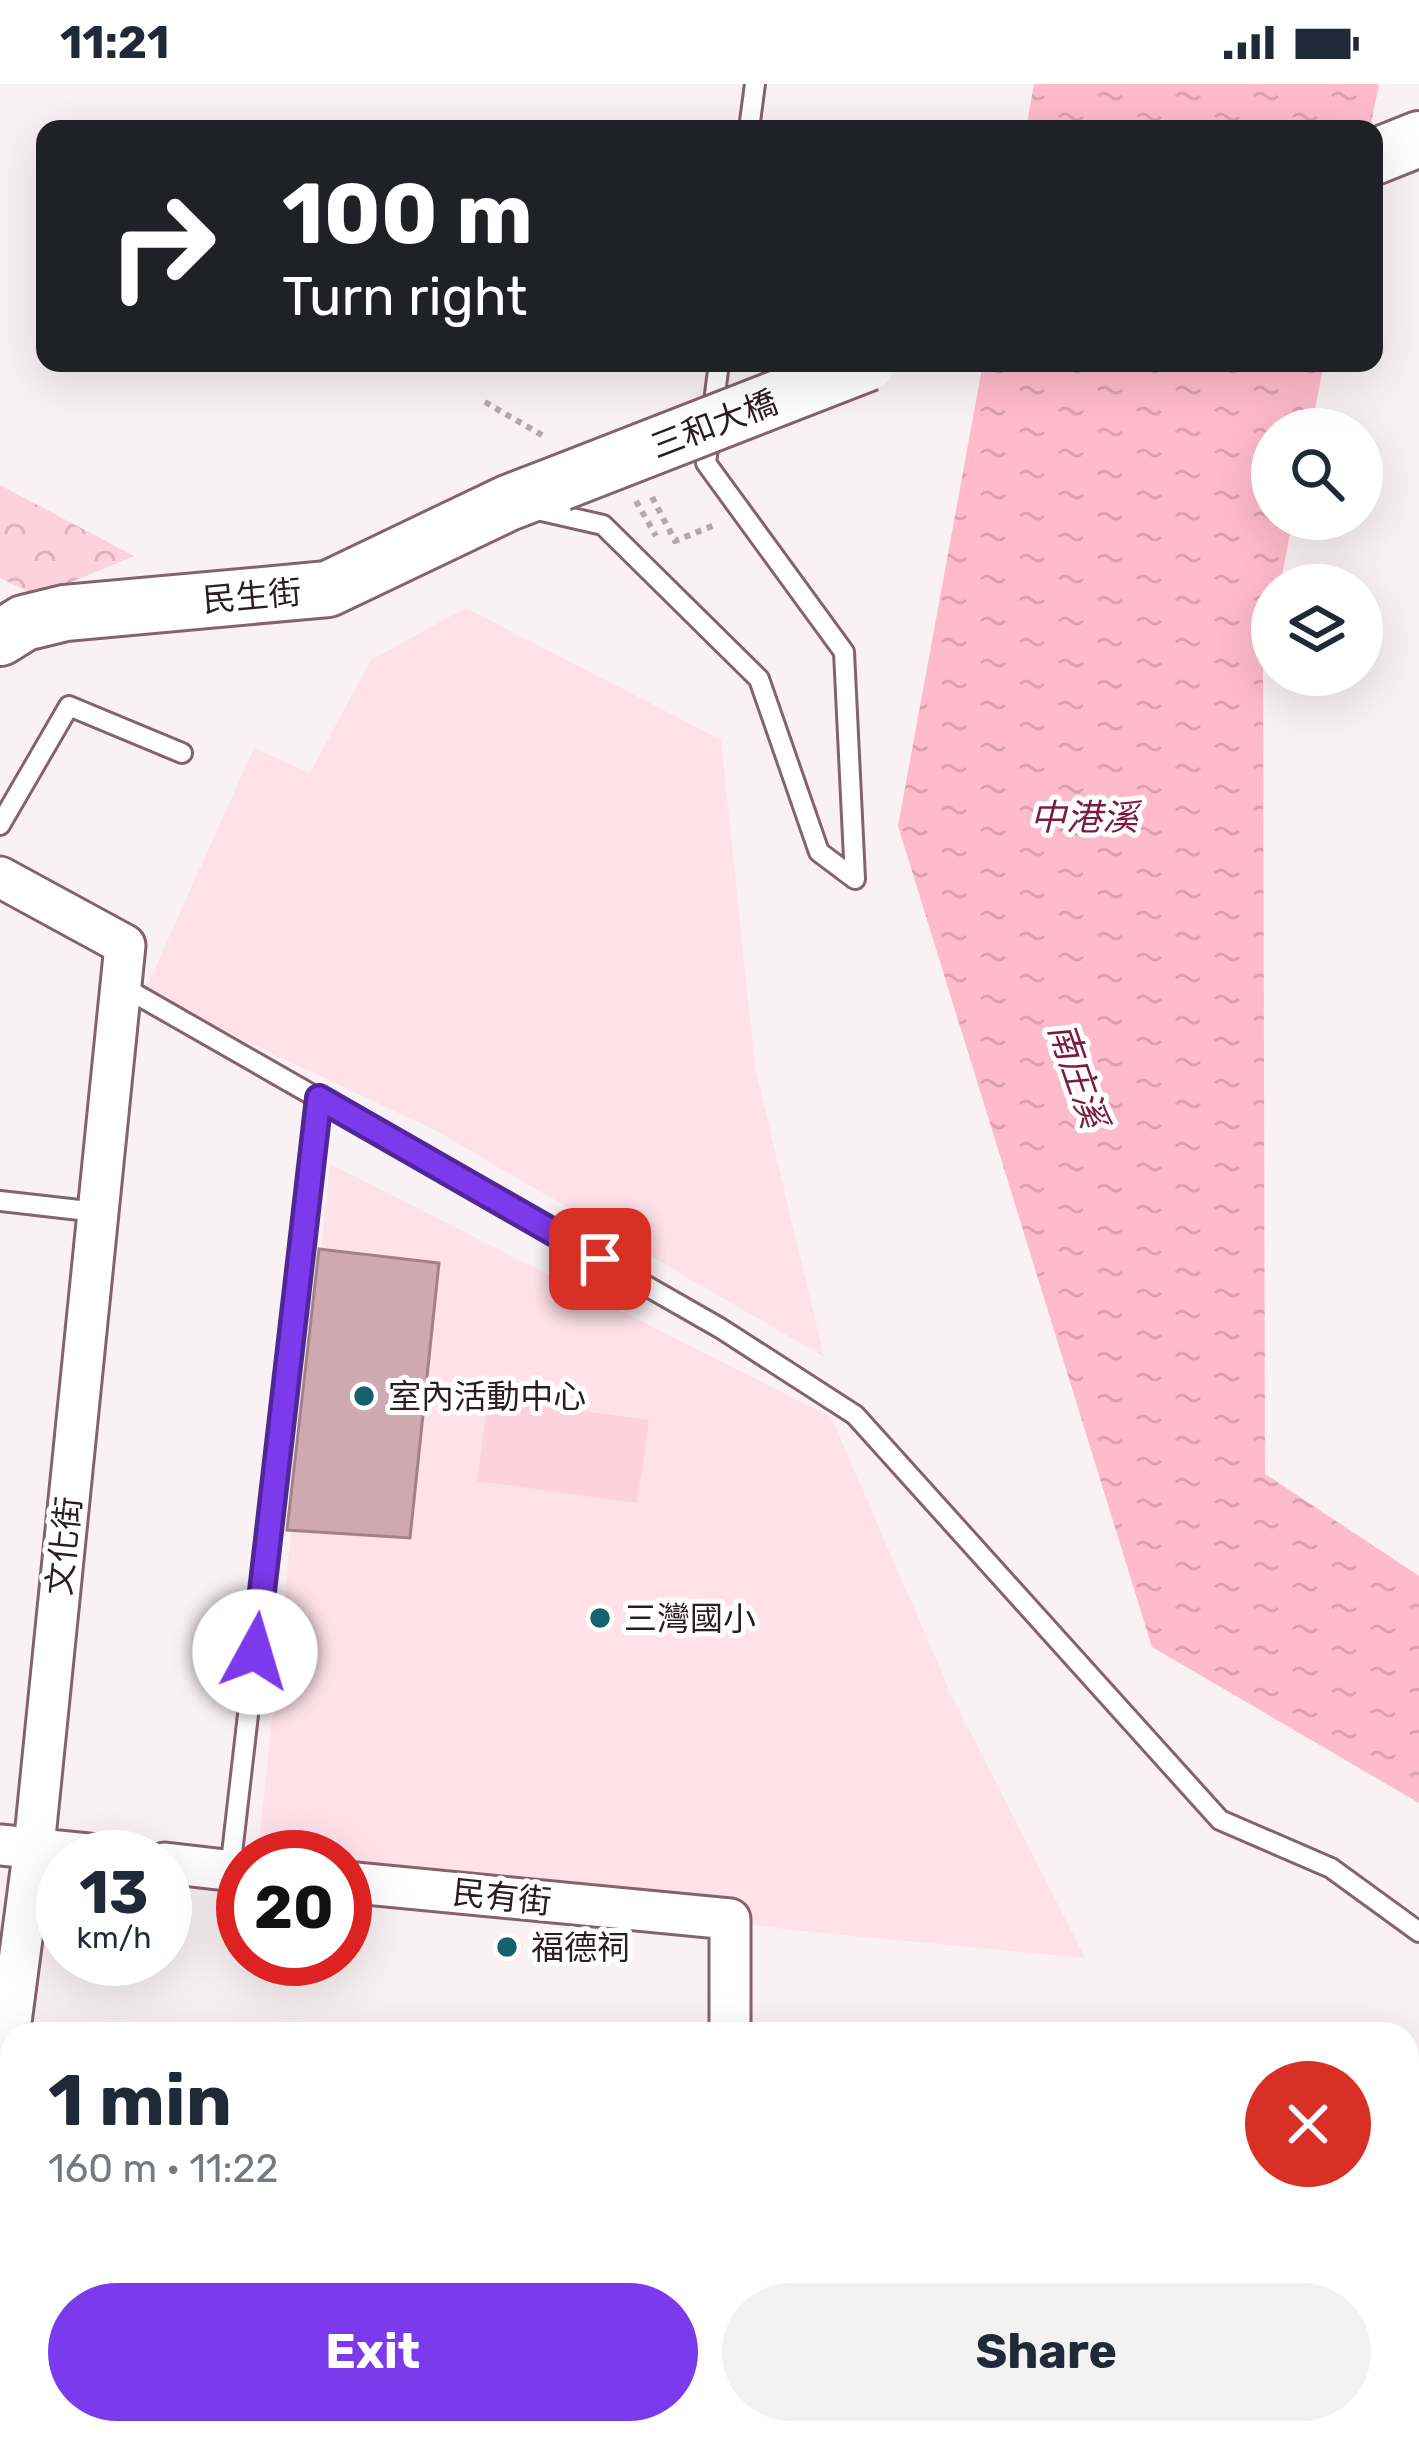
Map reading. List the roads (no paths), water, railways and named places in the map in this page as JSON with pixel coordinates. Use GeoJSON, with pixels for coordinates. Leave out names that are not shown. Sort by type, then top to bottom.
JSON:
{"type":"FeatureCollection","features":[{"type":"Feature","properties":{"kind":"street"},"geometry":{"type":"LineString","coordinates":[[1383,153],[1419,139]]}},
{"type":"Feature","properties":{"kind":"street","name":"三和大橋"},"geometry":{"type":"LineString","coordinates":[[560,483],[845,372]]}},
{"type":"Feature","properties":{"kind":"street","name":"民生街"},"geometry":{"type":"LineString","coordinates":[[0,638],[24,623],[65,613],[328,589],[560,483]]}},
{"type":"Feature","properties":{"kind":"street"},"geometry":{"type":"LineString","coordinates":[[0,877],[124,945],[120,985]]}},
{"type":"Feature","properties":{"kind":"street","name":"文化街"},"geometry":{"type":"LineString","coordinates":[[5,2022],[17,1846],[98,1212],[120,985]]}},
{"type":"Feature","properties":{"kind":"street","name":"民有街"},"geometry":{"type":"LineString","coordinates":[[372,1885],[730,1919],[730,2022]]}},
{"type":"Feature","properties":{"kind":"lane"},"geometry":{"type":"LineString","coordinates":[[750,120],[755,84]]}},
{"type":"Feature","properties":{"kind":"lane"},"geometry":{"type":"LineString","coordinates":[[508,503],[603,525],[758,679],[819,852],[855,879],[844,652],[706,463],[718,372]]}},
{"type":"Feature","properties":{"kind":"lane"},"geometry":{"type":"LineString","coordinates":[[0,825],[69,706],[182,753]]}},
{"type":"Feature","properties":{"kind":"lane"},"geometry":{"type":"LineString","coordinates":[[120,985],[720,1328],[855,1415],[1220,1820],[1331,1868],[1419,1932]]}},
{"type":"Feature","properties":{"kind":"lane"},"geometry":{"type":"LineString","coordinates":[[241,1830],[319,1098]]}},
{"type":"Feature","properties":{"kind":"lane"},"geometry":{"type":"LineString","coordinates":[[0,1202],[98,1212]]}},
{"type":"Feature","properties":{"kind":"water"},"geometry":{"type":"Polygon","coordinates":[[[1034,84],[1379,84],[1372,120],[1028,120],[1034,84]]]}},
{"type":"Feature","properties":{"kind":"water","name":"中港溪"},"geometry":{"type":"Polygon","coordinates":[[[981,372],[1322,372],[1315,408],[1251,408],[1251,540],[1289,540],[1284,564],[1251,564],[1251,696],[1263,696],[1265,1474],[1419,1576],[1419,1803],[1152,1647],[898,826],[981,372]]]}},
{"type":"Feature","properties":{"kind":"place","name":"室內活動中心"},"geometry":{"type":"Point","coordinates":[364,1396]}},
{"type":"Feature","properties":{"kind":"place","name":"三灣國小"},"geometry":{"type":"Point","coordinates":[600,1618]}},
{"type":"Feature","properties":{"kind":"place","name":"福德祠"},"geometry":{"type":"Point","coordinates":[507,1947]}},
{"type":"Feature","properties":{"kind":"water label","name":"南庄溪"},"geometry":{"type":"Point","coordinates":[1078,1075]}}]}
